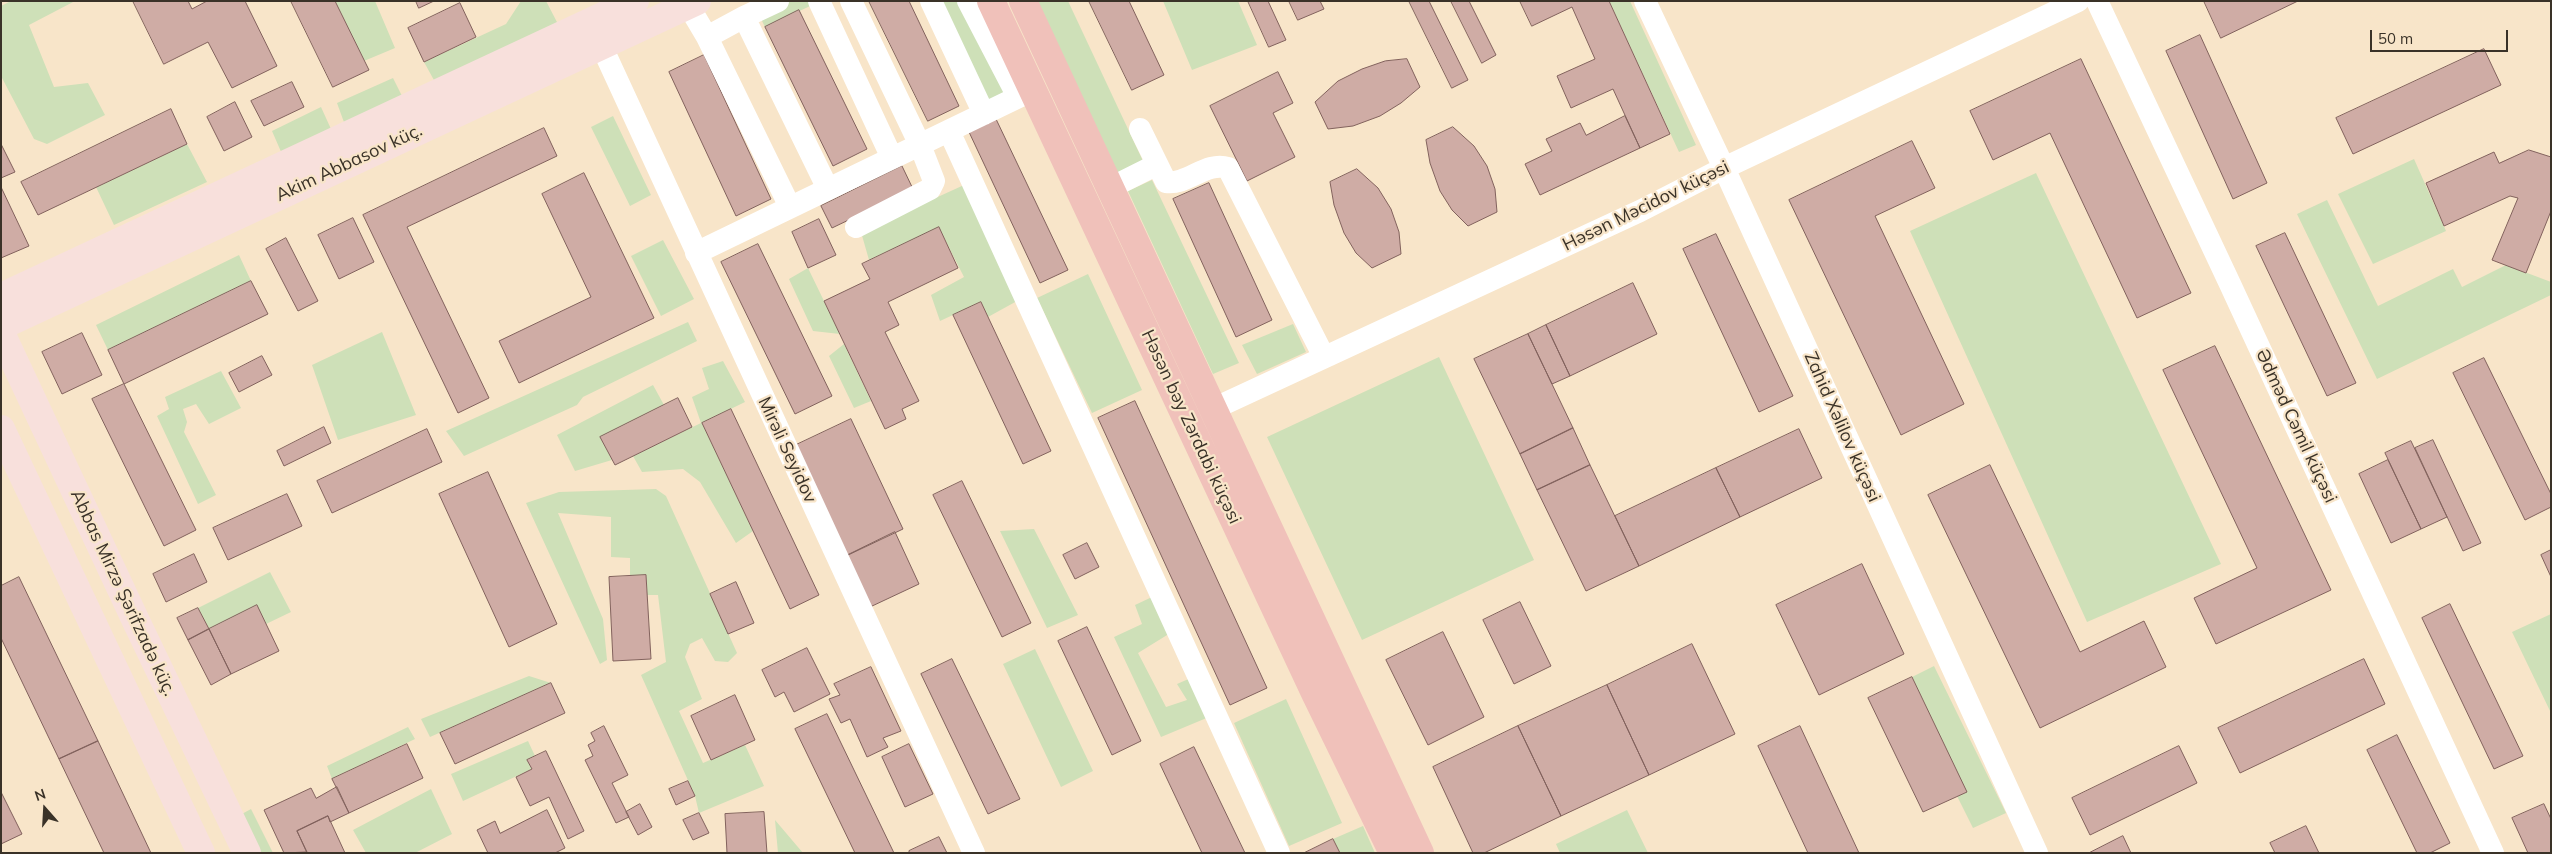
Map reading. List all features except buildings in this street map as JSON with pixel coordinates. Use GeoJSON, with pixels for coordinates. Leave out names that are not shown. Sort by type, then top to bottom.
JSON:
{"type":"FeatureCollection","features":[{"type":"Feature","properties":{"kind":"main road","name":"Akim Abbasov küç."},"geometry":{"type":"LineString","coordinates":[[1,296],[635,1]]}},
{"type":"Feature","properties":{"kind":"main road","name":"Həsən bəy Zərdabi küçəsi"},"geometry":{"type":"LineString","coordinates":[[991,1],[1026,94],[1393,853]]}},
{"type":"Feature","properties":{"kind":"main road","name":"Həsən bəy Zərdabi küçəsi"},"geometry":{"type":"LineString","coordinates":[[1023,1],[1420,853]]}},
{"type":"Feature","properties":{"kind":"main road","name":"Akim Abbasov küç."},"geometry":{"type":"LineString","coordinates":[[1,326],[602,47],[690,3]]}},
{"type":"Feature","properties":{"kind":"main road","name":"Abbas Mirzə Şərifzadə küç."},"geometry":{"type":"LineString","coordinates":[[1,333],[130,610],[247,853]]}},
{"type":"Feature","properties":{"kind":"main road"},"geometry":{"type":"LineString","coordinates":[[1,429],[201,853]]}},
{"type":"Feature","properties":{"kind":"street"},"geometry":{"type":"LineString","coordinates":[[707,37],[778,1]]}},
{"type":"Feature","properties":{"kind":"street"},"geometry":{"type":"LineString","coordinates":[[819,1],[892,158]]}},
{"type":"Feature","properties":{"kind":"street"},"geometry":{"type":"LineString","coordinates":[[851,1],[920,145],[934,181],[930,189],[856,227]]}},
{"type":"Feature","properties":{"kind":"street"},"geometry":{"type":"LineString","coordinates":[[931,1],[984,114]]}},
{"type":"Feature","properties":{"kind":"street"},"geometry":{"type":"LineString","coordinates":[[696,253],[1026,94],[968,1]]}},
{"type":"Feature","properties":{"kind":"street","name":"Zahid Xəlilov küçəsi"},"geometry":{"type":"LineString","coordinates":[[1645,1],[1724,168],[2037,853]]}},
{"type":"Feature","properties":{"kind":"street","name":"Həsən Məcidov küçəsi"},"geometry":{"type":"LineString","coordinates":[[1213,409],[1640,211],[1724,168],[2078,1]]}},
{"type":"Feature","properties":{"kind":"street","name":"Ədməd Cəmil küçəsi"},"geometry":{"type":"LineString","coordinates":[[2097,1],[2234,292],[2493,853]]}},
{"type":"Feature","properties":{"kind":"street"},"geometry":{"type":"LineString","coordinates":[[690,3],[790,208]]}},
{"type":"Feature","properties":{"kind":"street"},"geometry":{"type":"LineString","coordinates":[[744,17],[828,189]]}},
{"type":"Feature","properties":{"kind":"street","name":"Mirəli Seyidov"},"geometry":{"type":"LineString","coordinates":[[602,47],[974,853]]}},
{"type":"Feature","properties":{"kind":"street"},"geometry":{"type":"LineString","coordinates":[[1140,130],[1166,182],[1175,184],[1204,170],[1220,165],[1228,168],[1324,357]]}},
{"type":"Feature","properties":{"kind":"street"},"geometry":{"type":"LineString","coordinates":[[949,131],[1279,853]]}},
{"type":"Feature","properties":{"kind":"street"},"geometry":{"type":"LineString","coordinates":[[1110,188],[1156,165]]}},
{"type":"Feature","properties":{"kind":"green space"},"geometry":{"type":"Polygon","coordinates":[[[11,1],[75,1],[29,25],[54,87],[88,83],[105,115],[47,144],[34,139],[1,76],[1,6],[11,1]]]}},
{"type":"Feature","properties":{"kind":"green space"},"geometry":{"type":"Polygon","coordinates":[[[335,1],[375,1],[395,48],[364,61],[335,1]]]}},
{"type":"Feature","properties":{"kind":"green space"},"geometry":{"type":"Polygon","coordinates":[[[521,1],[546,1],[558,24],[435,82],[424,62],[506,24],[521,1]]]}},
{"type":"Feature","properties":{"kind":"green space"},"geometry":{"type":"Polygon","coordinates":[[[752,1],[821,1],[765,27],[752,1]]]}},
{"type":"Feature","properties":{"kind":"green space"},"geometry":{"type":"Polygon","coordinates":[[[924,1],[974,1],[1017,90],[976,109],[924,1]]]}},
{"type":"Feature","properties":{"kind":"green space"},"geometry":{"type":"Polygon","coordinates":[[[1034,1],[1068,1],[1143,161],[1115,175],[1034,1]]]}},
{"type":"Feature","properties":{"kind":"green space"},"geometry":{"type":"Polygon","coordinates":[[[1163,1],[1238,1],[1257,45],[1192,70],[1163,1]]]}},
{"type":"Feature","properties":{"kind":"green space"},"geometry":{"type":"Polygon","coordinates":[[[1609,1],[1630,1],[1696,145],[1679,152],[1609,1]]]}},
{"type":"Feature","properties":{"kind":"green space"},"geometry":{"type":"Polygon","coordinates":[[[393,78],[403,98],[345,125],[337,103],[393,78]]]}},
{"type":"Feature","properties":{"kind":"green space"},"geometry":{"type":"Polygon","coordinates":[[[321,107],[331,129],[282,154],[272,131],[321,107]]]}},
{"type":"Feature","properties":{"kind":"green space"},"geometry":{"type":"Polygon","coordinates":[[[613,116],[651,195],[630,206],[591,127],[613,116]]]}},
{"type":"Feature","properties":{"kind":"green space"},"geometry":{"type":"Polygon","coordinates":[[[187,144],[207,182],[114,225],[96,187],[187,144]]]}},
{"type":"Feature","properties":{"kind":"green space"},"geometry":{"type":"Polygon","coordinates":[[[2414,159],[2446,231],[2373,264],[2338,194],[2414,159]]]}},
{"type":"Feature","properties":{"kind":"green space"},"geometry":{"type":"Polygon","coordinates":[[[2036,173],[2221,564],[2087,622],[1910,231],[2036,173]]]}},
{"type":"Feature","properties":{"kind":"green space"},"geometry":{"type":"Polygon","coordinates":[[[1152,180],[1239,363],[1213,374],[1128,191],[1152,180]]]}},
{"type":"Feature","properties":{"kind":"green space"},"geometry":{"type":"Polygon","coordinates":[[[964,185],[1017,301],[988,317],[981,302],[940,321],[931,295],[964,277],[939,228],[869,260],[861,232],[964,185]]]}},
{"type":"Feature","properties":{"kind":"green space"},"geometry":{"type":"Polygon","coordinates":[[[2327,200],[2378,306],[2453,269],[2462,287],[2506,265],[2551,282],[2551,295],[2377,379],[2297,214],[2327,200]]]}},
{"type":"Feature","properties":{"kind":"green space"},"geometry":{"type":"Polygon","coordinates":[[[663,240],[694,299],[661,316],[631,256],[663,240]]]}},
{"type":"Feature","properties":{"kind":"green space"},"geometry":{"type":"Polygon","coordinates":[[[239,255],[251,281],[108,350],[96,325],[239,255]]]}},
{"type":"Feature","properties":{"kind":"green space"},"geometry":{"type":"Polygon","coordinates":[[[808,268],[840,334],[813,331],[789,279],[808,268]]]}},
{"type":"Feature","properties":{"kind":"green space"},"geometry":{"type":"Polygon","coordinates":[[[1088,274],[1142,390],[1092,413],[1037,298],[1088,274]]]}},
{"type":"Feature","properties":{"kind":"green space"},"geometry":{"type":"Polygon","coordinates":[[[688,322],[697,341],[583,397],[577,405],[464,456],[446,431],[688,322]]]}},
{"type":"Feature","properties":{"kind":"green space"},"geometry":{"type":"Polygon","coordinates":[[[1293,324],[1306,352],[1257,374],[1242,345],[1293,324]]]}},
{"type":"Feature","properties":{"kind":"green space"},"geometry":{"type":"Polygon","coordinates":[[[382,332],[416,415],[338,440],[312,365],[382,332]]]}},
{"type":"Feature","properties":{"kind":"green space"},"geometry":{"type":"Polygon","coordinates":[[[844,344],[871,401],[854,408],[829,356],[844,344]]]}},
{"type":"Feature","properties":{"kind":"green space"},"geometry":{"type":"Polygon","coordinates":[[[1439,357],[1534,560],[1362,640],[1267,437],[1439,357]]]}},
{"type":"Feature","properties":{"kind":"green space"},"geometry":{"type":"Polygon","coordinates":[[[723,361],[745,402],[702,423],[753,531],[736,543],[700,482],[683,469],[642,472],[633,456],[701,423],[692,397],[709,389],[702,368],[723,361]]]}},
{"type":"Feature","properties":{"kind":"green space"},"geometry":{"type":"Polygon","coordinates":[[[221,371],[241,408],[209,424],[196,404],[183,409],[187,422],[184,432],[216,495],[198,504],[157,416],[169,409],[165,397],[221,371]]]}},
{"type":"Feature","properties":{"kind":"green space"},"geometry":{"type":"Polygon","coordinates":[[[653,385],[664,405],[601,437],[612,460],[575,471],[557,435],[653,385]]]}},
{"type":"Feature","properties":{"kind":"green space"},"geometry":{"type":"Polygon","coordinates":[[[656,489],[666,496],[737,653],[728,662],[715,661],[702,638],[690,644],[685,657],[702,699],[679,711],[703,763],[745,745],[764,786],[699,813],[695,796],[641,675],[666,662],[658,595],[647,595],[646,575],[630,576],[630,558],[611,557],[611,517],[558,513],[603,619],[607,660],[600,664],[526,503],[559,492],[656,489]]]}},
{"type":"Feature","properties":{"kind":"green space"},"geometry":{"type":"Polygon","coordinates":[[[1034,529],[1078,615],[1047,628],[1000,531],[1034,529]]]}},
{"type":"Feature","properties":{"kind":"green space"},"geometry":{"type":"Polygon","coordinates":[[[270,572],[291,612],[266,624],[257,606],[209,629],[198,608],[270,572]]]}},
{"type":"Feature","properties":{"kind":"green space"},"geometry":{"type":"Polygon","coordinates":[[[1152,597],[1172,632],[1138,653],[1166,707],[1187,700],[1177,684],[1193,677],[1209,717],[1161,737],[1114,637],[1142,624],[1135,605],[1152,597]]]}},
{"type":"Feature","properties":{"kind":"green space"},"geometry":{"type":"Polygon","coordinates":[[[2551,614],[2551,713],[2512,632],[2551,614]]]}},
{"type":"Feature","properties":{"kind":"green space"},"geometry":{"type":"Polygon","coordinates":[[[1035,649],[1093,771],[1061,787],[1003,664],[1035,649]]]}},
{"type":"Feature","properties":{"kind":"green space"},"geometry":{"type":"Polygon","coordinates":[[[1934,666],[2006,813],[1973,828],[1957,796],[1966,791],[1912,677],[1934,666]]]}},
{"type":"Feature","properties":{"kind":"green space"},"geometry":{"type":"Polygon","coordinates":[[[529,676],[551,683],[430,737],[421,719],[529,676]]]}},
{"type":"Feature","properties":{"kind":"green space"},"geometry":{"type":"Polygon","coordinates":[[[1286,699],[1342,823],[1289,846],[1234,723],[1286,699]]]}},
{"type":"Feature","properties":{"kind":"green space"},"geometry":{"type":"Polygon","coordinates":[[[408,727],[415,739],[332,779],[327,766],[408,727]]]}},
{"type":"Feature","properties":{"kind":"green space"},"geometry":{"type":"Polygon","coordinates":[[[528,741],[535,756],[527,760],[532,769],[463,801],[451,774],[528,741]]]}},
{"type":"Feature","properties":{"kind":"green space"},"geometry":{"type":"Polygon","coordinates":[[[431,789],[452,834],[415,853],[366,853],[353,830],[431,789]]]}},
{"type":"Feature","properties":{"kind":"green space"},"geometry":{"type":"Polygon","coordinates":[[[251,809],[273,853],[258,853],[240,815],[251,809]]]}},
{"type":"Feature","properties":{"kind":"green space"},"geometry":{"type":"Polygon","coordinates":[[[1627,810],[1648,853],[1560,853],[1556,844],[1627,810]]]}},
{"type":"Feature","properties":{"kind":"green space"},"geometry":{"type":"Polygon","coordinates":[[[775,820],[803,853],[778,853],[775,820]]]}},
{"type":"Feature","properties":{"kind":"green space"},"geometry":{"type":"Polygon","coordinates":[[[1363,826],[1375,853],[1340,853],[1333,839],[1363,826]]]}}]}
